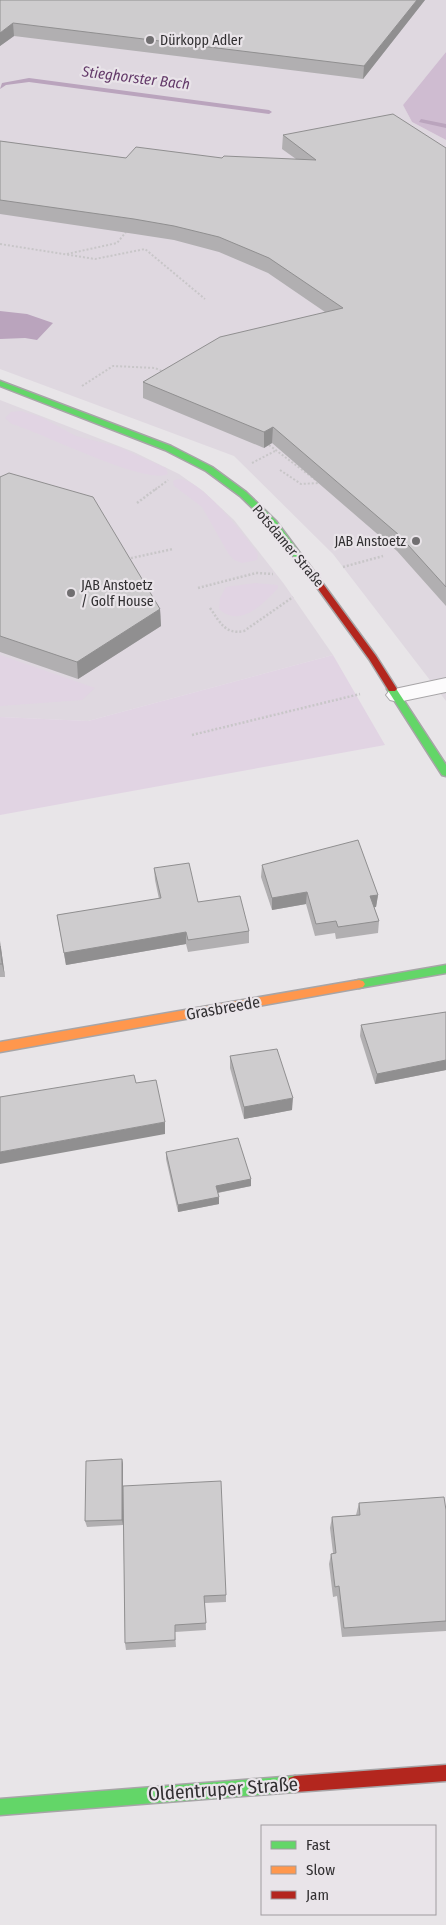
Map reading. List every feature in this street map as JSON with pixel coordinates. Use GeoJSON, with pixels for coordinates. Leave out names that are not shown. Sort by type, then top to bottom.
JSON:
{"type":"FeatureCollection","features":[{"type":"Feature","properties":{"kind":"street","name":"Potsdamer Straße"},"geometry":{"type":"LineString","coordinates":[[0,384],[168,448],[208,468],[256,506],[314,575],[395,691],[446,773]]}},
{"type":"Feature","properties":{"kind":"street"},"geometry":{"type":"LineString","coordinates":[[395,691],[446,685]]}},
{"type":"Feature","properties":{"kind":"street","name":"Grasbreede"},"geometry":{"type":"LineString","coordinates":[[0,1047],[446,969]]}},
{"type":"Feature","properties":{"kind":"street","name":"Oldentruper Straße"},"geometry":{"type":"LineString","coordinates":[[0,1807],[446,1773]]}},
{"type":"Feature","properties":{"kind":"path"},"geometry":{"type":"LineString","coordinates":[[65,254],[117,243],[126,232]]}},
{"type":"Feature","properties":{"kind":"path"},"geometry":{"type":"LineString","coordinates":[[0,244],[96,258],[144,249],[205,299]]}},
{"type":"Feature","properties":{"kind":"path"},"geometry":{"type":"LineString","coordinates":[[80,388],[113,366],[155,368],[171,375]]}},
{"type":"Feature","properties":{"kind":"path"},"geometry":{"type":"LineString","coordinates":[[269,445],[319,483],[301,484],[280,470]]}},
{"type":"Feature","properties":{"kind":"path"},"geometry":{"type":"LineString","coordinates":[[252,463],[275,451]]}},
{"type":"Feature","properties":{"kind":"path"},"geometry":{"type":"LineString","coordinates":[[122,560],[173,549]]}},
{"type":"Feature","properties":{"kind":"path"},"geometry":{"type":"LineString","coordinates":[[198,588],[256,573],[314,575],[383,556]]}},
{"type":"Feature","properties":{"kind":"path"},"geometry":{"type":"LineString","coordinates":[[210,608],[229,633],[244,631],[288,602],[314,575]]}},
{"type":"Feature","properties":{"kind":"path"},"geometry":{"type":"LineString","coordinates":[[192,735],[395,691]]}},
{"type":"Feature","properties":{"kind":"shaded area"},"geometry":{"type":"Polygon","coordinates":[[[0,0],[446,0],[446,52],[403,105],[412,122],[446,140],[446,701],[333,554],[234,456],[0,369],[0,0]]]}},
{"type":"Feature","properties":{"kind":"shaded area"},"geometry":{"type":"Polygon","coordinates":[[[446,52],[446,140],[412,122],[403,105],[446,52]]]}},
{"type":"Feature","properties":{"kind":"shaded area"},"geometry":{"type":"Polygon","coordinates":[[[0,311],[27,314],[53,323],[37,340],[25,338],[0,339],[0,311]]]}},
{"type":"Feature","properties":{"kind":"shaded area"},"geometry":{"type":"Polygon","coordinates":[[[0,400],[134,452],[179,474],[203,491],[234,520],[284,584],[333,655],[88,721],[0,717],[0,400]]]}},
{"type":"Feature","properties":{"kind":"shaded area"},"geometry":{"type":"Polygon","coordinates":[[[21,411],[41,417],[76,436],[116,446],[166,468],[168,474],[156,476],[117,466],[12,424],[5,418],[11,412],[21,411]]]}},
{"type":"Feature","properties":{"kind":"shaded area"},"geometry":{"type":"Polygon","coordinates":[[[178,479],[198,487],[221,508],[257,552],[257,560],[242,563],[234,560],[228,553],[202,507],[174,486],[173,481],[178,479]]]}},
{"type":"Feature","properties":{"kind":"shaded area"},"geometry":{"type":"Polygon","coordinates":[[[255,583],[278,585],[278,588],[259,607],[243,615],[227,614],[219,609],[220,598],[226,587],[255,583]]]}},
{"type":"Feature","properties":{"kind":"shaded area"},"geometry":{"type":"Polygon","coordinates":[[[0,655],[95,688],[82,700],[0,706],[0,655]]]}},
{"type":"Feature","properties":{"kind":"shaded area"},"geometry":{"type":"Polygon","coordinates":[[[333,655],[385,745],[0,815],[0,717],[88,721],[333,655]]]}},
{"type":"Feature","properties":{"kind":"building","name":"Dürkopp Adler"},"geometry":{"type":"Polygon","coordinates":[[[0,0],[417,0],[364,66],[13,23],[0,33],[0,0]]]}},
{"type":"Feature","properties":{"kind":"building"},"geometry":{"type":"Polygon","coordinates":[[[393,114],[446,148],[446,587],[399,535],[273,427],[264,432],[143,382],[220,337],[343,308],[269,258],[219,237],[134,219],[0,200],[0,141],[126,158],[136,147],[222,158],[224,156],[316,160],[283,135],[393,114]]]}},
{"type":"Feature","properties":{"kind":"building","name":"JAB Anstoetz / Golf House"},"geometry":{"type":"Polygon","coordinates":[[[9,473],[93,497],[160,609],[77,662],[0,636],[0,477],[9,473]]]}},
{"type":"Feature","properties":{"kind":"building"},"geometry":{"type":"Polygon","coordinates":[[[358,840],[378,895],[370,896],[379,921],[338,927],[336,921],[316,924],[307,892],[272,898],[262,865],[358,840]]]}},
{"type":"Feature","properties":{"kind":"building"},"geometry":{"type":"Polygon","coordinates":[[[189,863],[198,902],[240,896],[249,931],[188,940],[186,932],[64,953],[57,915],[161,898],[154,868],[189,863]]]}},
{"type":"Feature","properties":{"kind":"building"},"geometry":{"type":"Polygon","coordinates":[[[0,946],[2,964],[0,964],[0,946]]]}},
{"type":"Feature","properties":{"kind":"building"},"geometry":{"type":"Polygon","coordinates":[[[446,1012],[446,1060],[377,1074],[361,1025],[446,1012]]]}},
{"type":"Feature","properties":{"kind":"building"},"geometry":{"type":"Polygon","coordinates":[[[277,1049],[293,1098],[244,1107],[230,1056],[277,1049]]]}},
{"type":"Feature","properties":{"kind":"building"},"geometry":{"type":"Polygon","coordinates":[[[134,1075],[136,1083],[156,1080],[165,1122],[0,1152],[0,1097],[134,1075]]]}},
{"type":"Feature","properties":{"kind":"building"},"geometry":{"type":"Polygon","coordinates":[[[238,1138],[251,1179],[216,1186],[219,1197],[178,1205],[166,1152],[238,1138]]]}},
{"type":"Feature","properties":{"kind":"building"},"geometry":{"type":"Polygon","coordinates":[[[122,1459],[122,1520],[85,1521],[86,1461],[122,1459]]]}},
{"type":"Feature","properties":{"kind":"building"},"geometry":{"type":"Polygon","coordinates":[[[221,1481],[226,1595],[204,1596],[206,1623],[175,1625],[175,1640],[125,1643],[123,1486],[221,1481]]]}},
{"type":"Feature","properties":{"kind":"building"},"geometry":{"type":"Polygon","coordinates":[[[444,1497],[446,1510],[446,1621],[344,1628],[339,1586],[335,1587],[331,1554],[336,1553],[332,1517],[360,1515],[359,1503],[444,1497]]]}},
{"type":"Feature","properties":{"kind":"waterway","name":"Stieghorster Bach"},"geometry":{"type":"LineString","coordinates":[[0,87],[4,84],[29,80],[269,112]]}},
{"type":"Feature","properties":{"kind":"waterway"},"geometry":{"type":"LineString","coordinates":[[421,121],[446,126]]}},
{"type":"Feature","properties":{"kind":"traffic: fast"},"geometry":{"type":"LineString","coordinates":[[0,383],[168,448],[209,469],[243,494],[273,523],[304,564]]}},
{"type":"Feature","properties":{"kind":"traffic: fast"},"geometry":{"type":"LineString","coordinates":[[392,689],[446,773]]}},
{"type":"Feature","properties":{"kind":"traffic: fast"},"geometry":{"type":"LineString","coordinates":[[359,984],[446,969]]}},
{"type":"Feature","properties":{"kind":"traffic: fast"},"geometry":{"type":"LineString","coordinates":[[0,1807],[295,1784]]}},
{"type":"Feature","properties":{"kind":"traffic: slow"},"geometry":{"type":"LineString","coordinates":[[0,1047],[359,984]]}},
{"type":"Feature","properties":{"kind":"traffic: jam"},"geometry":{"type":"LineString","coordinates":[[304,564],[373,658],[392,689]]}},
{"type":"Feature","properties":{"kind":"traffic: jam"},"geometry":{"type":"LineString","coordinates":[[295,1784],[446,1773]]}},
{"type":"Feature","properties":{"kind":"place","name":"Dürkopp Adler"},"geometry":{"type":"Point","coordinates":[150,40]}},
{"type":"Feature","properties":{"kind":"place","name":"JAB Anstoetz"},"geometry":{"type":"Point","coordinates":[416,541]}},
{"type":"Feature","properties":{"kind":"place","name":"JAB Anstoetz / Golf House"},"geometry":{"type":"Point","coordinates":[71,593]}}]}
